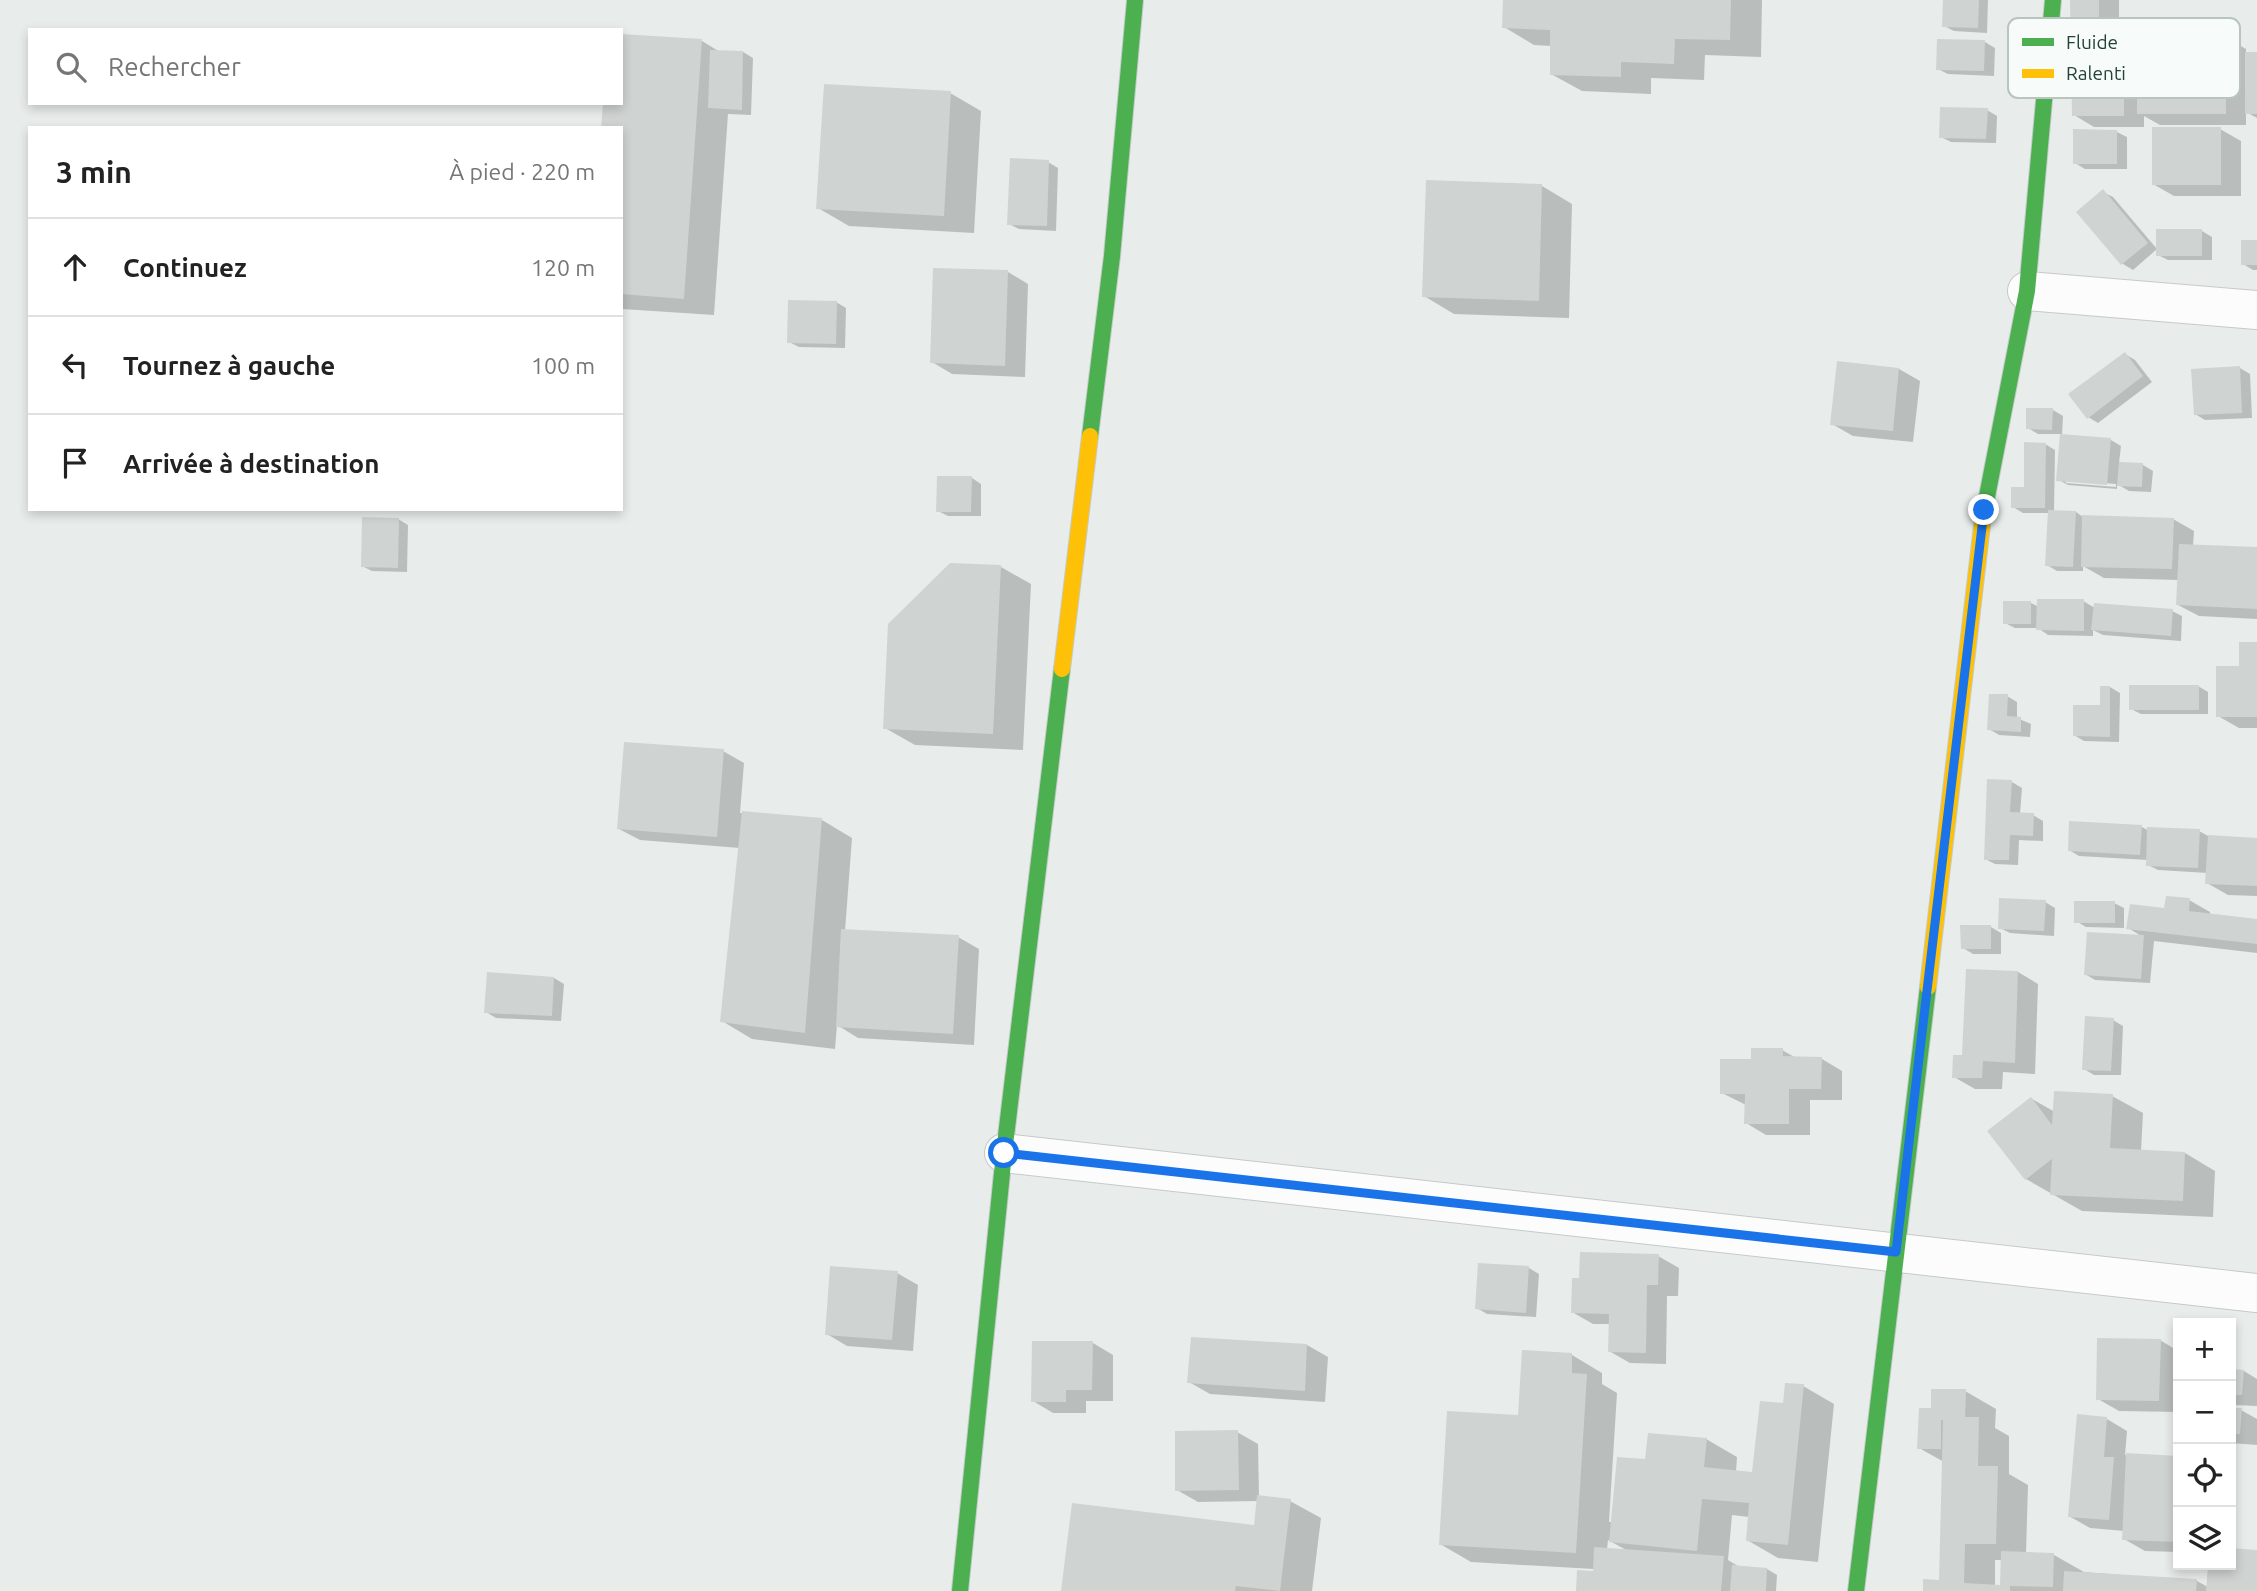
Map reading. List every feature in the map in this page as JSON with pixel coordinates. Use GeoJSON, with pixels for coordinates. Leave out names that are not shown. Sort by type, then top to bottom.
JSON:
{"type":"FeatureCollection","features":[{"type":"Feature","properties":{"kind":"street"},"geometry":{"type":"LineString","coordinates":[[960,1591],[1004,1153],[1112,256],[1135,0]]}},
{"type":"Feature","properties":{"kind":"street"},"geometry":{"type":"LineString","coordinates":[[2051,18],[2053,0]]}},
{"type":"Feature","properties":{"kind":"street"},"geometry":{"type":"LineString","coordinates":[[1856,1591],[1984,510],[2027,291],[2044,98]]}},
{"type":"Feature","properties":{"kind":"street"},"geometry":{"type":"LineString","coordinates":[[2027,291],[2257,310]]}},
{"type":"Feature","properties":{"kind":"street"},"geometry":{"type":"LineString","coordinates":[[1004,1153],[2257,1293]]}},
{"type":"Feature","properties":{"kind":"building"},"geometry":{"type":"Polygon","coordinates":[[[1503,0],[1731,0],[1730,40],[1675,39],[1674,64],[1621,62],[1621,77],[1550,75],[1550,30],[1502,28],[1503,0]]]}},
{"type":"Feature","properties":{"kind":"building"},"geometry":{"type":"Polygon","coordinates":[[[1943,0],[1979,0],[1978,28],[1942,27],[1943,0]]]}},
{"type":"Feature","properties":{"kind":"building"},"geometry":{"type":"Polygon","coordinates":[[[2070,0],[2099,0],[2099,18],[2070,18],[2070,0]]]}},
{"type":"Feature","properties":{"kind":"building"},"geometry":{"type":"Polygon","coordinates":[[[623,34],[702,39],[684,299],[623,294],[623,126],[601,126],[603,105],[623,105],[623,34]]]}},
{"type":"Feature","properties":{"kind":"building"},"geometry":{"type":"Polygon","coordinates":[[[1937,39],[1985,40],[1984,71],[1936,70],[1937,39]]]}},
{"type":"Feature","properties":{"kind":"building"},"geometry":{"type":"Polygon","coordinates":[[[710,50],[743,51],[742,110],[708,108],[710,50]]]}},
{"type":"Feature","properties":{"kind":"building"},"geometry":{"type":"Polygon","coordinates":[[[2245,52],[2257,52],[2257,114],[2245,114],[2245,52]]]}},
{"type":"Feature","properties":{"kind":"building"},"geometry":{"type":"Polygon","coordinates":[[[824,84],[951,91],[944,216],[816,209],[824,84]]]}},
{"type":"Feature","properties":{"kind":"building"},"geometry":{"type":"Polygon","coordinates":[[[2072,98],[2124,98],[2124,116],[2072,116],[2072,98]]]}},
{"type":"Feature","properties":{"kind":"building"},"geometry":{"type":"Polygon","coordinates":[[[2137,98],[2226,98],[2226,114],[2137,114],[2137,98]]]}},
{"type":"Feature","properties":{"kind":"building"},"geometry":{"type":"Polygon","coordinates":[[[1940,107],[1988,108],[1986,139],[1939,138],[1940,107]]]}},
{"type":"Feature","properties":{"kind":"building"},"geometry":{"type":"Polygon","coordinates":[[[2152,127],[2221,127],[2221,185],[2152,185],[2152,127]]]}},
{"type":"Feature","properties":{"kind":"building"},"geometry":{"type":"Polygon","coordinates":[[[2073,129],[2117,130],[2117,164],[2073,164],[2073,129]]]}},
{"type":"Feature","properties":{"kind":"building"},"geometry":{"type":"Polygon","coordinates":[[[1010,158],[1049,160],[1047,226],[1007,225],[1010,158]]]}},
{"type":"Feature","properties":{"kind":"building"},"geometry":{"type":"Polygon","coordinates":[[[1426,180],[1542,184],[1539,301],[1422,297],[1426,180]]]}},
{"type":"Feature","properties":{"kind":"building"},"geometry":{"type":"Polygon","coordinates":[[[2103,189],[2148,243],[2121,265],[2076,212],[2103,189]]]}},
{"type":"Feature","properties":{"kind":"building"},"geometry":{"type":"Polygon","coordinates":[[[2156,229],[2202,229],[2202,256],[2156,256],[2156,229]]]}},
{"type":"Feature","properties":{"kind":"building"},"geometry":{"type":"Polygon","coordinates":[[[2241,240],[2257,240],[2257,265],[2241,265],[2241,240]]]}},
{"type":"Feature","properties":{"kind":"building"},"geometry":{"type":"Polygon","coordinates":[[[933,268],[1008,270],[1005,366],[930,363],[933,268]]]}},
{"type":"Feature","properties":{"kind":"building"},"geometry":{"type":"Polygon","coordinates":[[[788,300],[837,301],[836,344],[787,343],[788,300]]]}},
{"type":"Feature","properties":{"kind":"building"},"geometry":{"type":"Polygon","coordinates":[[[2125,352],[2143,376],[2087,419],[2068,394],[2125,352]]]}},
{"type":"Feature","properties":{"kind":"building"},"geometry":{"type":"Polygon","coordinates":[[[1837,361],[1899,368],[1893,431],[1830,425],[1837,361]]]}},
{"type":"Feature","properties":{"kind":"building"},"geometry":{"type":"Polygon","coordinates":[[[2240,366],[2242,413],[2194,415],[2191,369],[2240,366]]]}},
{"type":"Feature","properties":{"kind":"building"},"geometry":{"type":"Polygon","coordinates":[[[2026,408],[2053,408],[2052,430],[2026,429],[2026,408]]]}},
{"type":"Feature","properties":{"kind":"building"},"geometry":{"type":"Polygon","coordinates":[[[2060,434],[2111,438],[2107,485],[2056,481],[2060,434]]]}},
{"type":"Feature","properties":{"kind":"building"},"geometry":{"type":"Polygon","coordinates":[[[2024,442],[2046,443],[2045,508],[2011,508],[2011,487],[2024,487],[2024,442]]]}},
{"type":"Feature","properties":{"kind":"building"},"geometry":{"type":"Polygon","coordinates":[[[2119,462],[2143,463],[2142,487],[2117,486],[2119,462]]]}},
{"type":"Feature","properties":{"kind":"building"},"geometry":{"type":"Polygon","coordinates":[[[937,476],[972,476],[971,512],[936,512],[937,476]]]}},
{"type":"Feature","properties":{"kind":"building"},"geometry":{"type":"Polygon","coordinates":[[[2048,510],[2076,511],[2073,567],[2045,566],[2048,510]]]}},
{"type":"Feature","properties":{"kind":"building"},"geometry":{"type":"Polygon","coordinates":[[[2082,515],[2174,518],[2172,569],[2081,567],[2082,515]]]}},
{"type":"Feature","properties":{"kind":"building"},"geometry":{"type":"Polygon","coordinates":[[[362,517],[399,518],[398,568],[361,567],[362,517]]]}},
{"type":"Feature","properties":{"kind":"building"},"geometry":{"type":"Polygon","coordinates":[[[2179,544],[2257,547],[2257,609],[2176,605],[2179,544]]]}},
{"type":"Feature","properties":{"kind":"building"},"geometry":{"type":"Polygon","coordinates":[[[950,563],[1001,565],[993,734],[883,729],[888,624],[950,563]]]}},
{"type":"Feature","properties":{"kind":"building"},"geometry":{"type":"Polygon","coordinates":[[[2037,599],[2084,599],[2084,631],[2036,630],[2037,599]]]}},
{"type":"Feature","properties":{"kind":"building"},"geometry":{"type":"Polygon","coordinates":[[[2003,601],[2031,601],[2031,624],[2003,624],[2003,601]]]}},
{"type":"Feature","properties":{"kind":"building"},"geometry":{"type":"Polygon","coordinates":[[[2094,603],[2173,609],[2171,636],[2091,630],[2094,603]]]}},
{"type":"Feature","properties":{"kind":"building"},"geometry":{"type":"Polygon","coordinates":[[[2239,642],[2257,642],[2257,717],[2216,717],[2216,666],[2239,666],[2239,642]]]}},
{"type":"Feature","properties":{"kind":"building"},"geometry":{"type":"Polygon","coordinates":[[[2129,685],[2199,685],[2199,710],[2129,710],[2129,685]]]}},
{"type":"Feature","properties":{"kind":"building"},"geometry":{"type":"Polygon","coordinates":[[[2100,686],[2110,686],[2110,737],[2073,736],[2073,705],[2100,705],[2100,686]]]}},
{"type":"Feature","properties":{"kind":"building"},"geometry":{"type":"Polygon","coordinates":[[[1989,694],[2008,694],[2007,716],[2021,717],[2021,732],[1987,730],[1989,694]]]}},
{"type":"Feature","properties":{"kind":"building"},"geometry":{"type":"Polygon","coordinates":[[[624,742],[724,749],[717,837],[617,829],[624,742]]]}},
{"type":"Feature","properties":{"kind":"building"},"geometry":{"type":"Polygon","coordinates":[[[1987,779],[2012,780],[2010,812],[2034,813],[2033,836],[2010,835],[2009,860],[1984,860],[1987,779]]]}},
{"type":"Feature","properties":{"kind":"building"},"geometry":{"type":"Polygon","coordinates":[[[742,811],[822,818],[805,1033],[720,1022],[742,811]]]}},
{"type":"Feature","properties":{"kind":"building"},"geometry":{"type":"Polygon","coordinates":[[[2069,821],[2142,825],[2140,855],[2068,851],[2069,821]]]}},
{"type":"Feature","properties":{"kind":"building"},"geometry":{"type":"Polygon","coordinates":[[[2147,827],[2200,829],[2198,868],[2146,866],[2147,827]]]}},
{"type":"Feature","properties":{"kind":"building"},"geometry":{"type":"Polygon","coordinates":[[[2208,835],[2257,838],[2257,886],[2205,884],[2208,835]]]}},
{"type":"Feature","properties":{"kind":"building"},"geometry":{"type":"Polygon","coordinates":[[[2166,896],[2190,898],[2189,911],[2257,919],[2257,944],[2126,929],[2130,904],[2164,908],[2166,896]]]}},
{"type":"Feature","properties":{"kind":"building"},"geometry":{"type":"Polygon","coordinates":[[[1999,898],[2046,900],[2044,931],[1998,929],[1999,898]]]}},
{"type":"Feature","properties":{"kind":"building"},"geometry":{"type":"Polygon","coordinates":[[[2074,901],[2115,901],[2115,923],[2074,923],[2074,901]]]}},
{"type":"Feature","properties":{"kind":"building"},"geometry":{"type":"Polygon","coordinates":[[[1960,925],[1991,925],[1991,949],[1961,949],[1960,925]]]}},
{"type":"Feature","properties":{"kind":"building"},"geometry":{"type":"Polygon","coordinates":[[[841,929],[959,935],[953,1034],[836,1027],[841,929]]]}},
{"type":"Feature","properties":{"kind":"building"},"geometry":{"type":"Polygon","coordinates":[[[2087,932],[2144,935],[2141,979],[2084,975],[2087,932]]]}},
{"type":"Feature","properties":{"kind":"building"},"geometry":{"type":"Polygon","coordinates":[[[1966,969],[2018,971],[2015,1063],[1983,1061],[1982,1078],[1952,1078],[1953,1055],[1962,1055],[1966,969]]]}},
{"type":"Feature","properties":{"kind":"building"},"geometry":{"type":"Polygon","coordinates":[[[487,972],[554,977],[552,1016],[484,1013],[487,972]]]}},
{"type":"Feature","properties":{"kind":"building"},"geometry":{"type":"Polygon","coordinates":[[[2085,1016],[2114,1018],[2111,1071],[2082,1070],[2085,1016]]]}},
{"type":"Feature","properties":{"kind":"building"},"geometry":{"type":"Polygon","coordinates":[[[1751,1048],[1783,1048],[1783,1056],[1822,1057],[1821,1089],[1789,1089],[1789,1124],[1744,1124],[1745,1094],[1720,1094],[1720,1059],[1751,1059],[1751,1048]]]}},
{"type":"Feature","properties":{"kind":"building"},"geometry":{"type":"Polygon","coordinates":[[[2054,1091],[2113,1094],[2110,1148],[2185,1152],[2183,1201],[2050,1195],[2052,1159],[2025,1180],[1987,1131],[2031,1097],[2052,1125],[2054,1091]]]}},
{"type":"Feature","properties":{"kind":"building"},"geometry":{"type":"Polygon","coordinates":[[[1580,1252],[1659,1254],[1658,1285],[1647,1285],[1646,1353],[1608,1352],[1609,1314],[1571,1313],[1572,1278],[1579,1278],[1580,1252]]]}},
{"type":"Feature","properties":{"kind":"building"},"geometry":{"type":"Polygon","coordinates":[[[1478,1263],[1529,1266],[1526,1313],[1475,1309],[1478,1263]]]}},
{"type":"Feature","properties":{"kind":"building"},"geometry":{"type":"Polygon","coordinates":[[[830,1266],[898,1271],[892,1340],[825,1335],[830,1266]]]}},
{"type":"Feature","properties":{"kind":"building"},"geometry":{"type":"Polygon","coordinates":[[[1191,1337],[1307,1344],[1305,1391],[1187,1383],[1191,1337]]]}},
{"type":"Feature","properties":{"kind":"building"},"geometry":{"type":"Polygon","coordinates":[[[2097,1338],[2161,1339],[2159,1401],[2096,1400],[2097,1338]]]}},
{"type":"Feature","properties":{"kind":"building"},"geometry":{"type":"Polygon","coordinates":[[[1032,1341],[1093,1341],[1092,1390],[1066,1390],[1066,1402],[1031,1402],[1032,1341]]]}},
{"type":"Feature","properties":{"kind":"building"},"geometry":{"type":"Polygon","coordinates":[[[1522,1350],[1572,1353],[1572,1373],[1587,1374],[1576,1553],[1439,1545],[1447,1411],[1518,1415],[1522,1350]]]}},
{"type":"Feature","properties":{"kind":"building"},"geometry":{"type":"Polygon","coordinates":[[[2236,1369],[2244,1370],[2242,1395],[2236,1395],[2236,1369]]]}},
{"type":"Feature","properties":{"kind":"building"},"geometry":{"type":"Polygon","coordinates":[[[1785,1383],[1804,1384],[1788,1545],[1746,1541],[1749,1503],[1702,1499],[1697,1551],[1609,1542],[1617,1457],[1645,1459],[1648,1433],[1707,1438],[1704,1467],[1752,1472],[1760,1401],[1783,1403],[1785,1383]]]}},
{"type":"Feature","properties":{"kind":"building"},"geometry":{"type":"Polygon","coordinates":[[[1931,1389],[1966,1389],[1965,1417],[1979,1417],[1978,1466],[1998,1466],[1996,1544],[1965,1544],[1964,1583],[2000,1585],[2001,1551],[2054,1553],[2053,1587],[2010,1586],[2010,1591],[1923,1591],[1923,1579],[1939,1580],[1943,1420],[1941,1449],[1917,1449],[1919,1408],[1931,1408],[1931,1389]]]}},
{"type":"Feature","properties":{"kind":"building"},"geometry":{"type":"Polygon","coordinates":[[[2236,1408],[2242,1408],[2240,1434],[2236,1434],[2236,1408]]]}},
{"type":"Feature","properties":{"kind":"building"},"geometry":{"type":"Polygon","coordinates":[[[2077,1414],[2107,1417],[2104,1457],[2114,1457],[2109,1520],[2068,1517],[2077,1414]]]}},
{"type":"Feature","properties":{"kind":"building"},"geometry":{"type":"Polygon","coordinates":[[[1238,1430],[1239,1490],[1175,1491],[1175,1431],[1238,1430]]]}},
{"type":"Feature","properties":{"kind":"building"},"geometry":{"type":"Polygon","coordinates":[[[2126,1453],[2173,1456],[2173,1542],[2122,1540],[2126,1453]]]}},
{"type":"Feature","properties":{"kind":"building"},"geometry":{"type":"Polygon","coordinates":[[[1257,1495],[1291,1499],[1280,1591],[1236,1586],[1235,1591],[1061,1591],[1072,1503],[1254,1525],[1257,1495]]]}},
{"type":"Feature","properties":{"kind":"building"},"geometry":{"type":"Polygon","coordinates":[[[1594,1547],[1724,1556],[1721,1591],[1576,1591],[1577,1570],[1593,1571],[1594,1547]]]}},
{"type":"Feature","properties":{"kind":"building"},"geometry":{"type":"Polygon","coordinates":[[[2236,1548],[2257,1550],[2257,1591],[2206,1591],[2208,1570],[2236,1570],[2236,1548]]]}},
{"type":"Feature","properties":{"kind":"building"},"geometry":{"type":"Polygon","coordinates":[[[1732,1565],[1767,1568],[1766,1591],[1730,1591],[1732,1565]]]}},
{"type":"Feature","properties":{"kind":"building"},"geometry":{"type":"Polygon","coordinates":[[[2064,1571],[2197,1579],[2196,1591],[2063,1591],[2064,1571]]]}},
{"type":"Feature","properties":{"kind":"traffic: fast"},"geometry":{"type":"LineString","coordinates":[[1090,436],[1112,256],[1135,0]]}},
{"type":"Feature","properties":{"kind":"traffic: fast"},"geometry":{"type":"LineString","coordinates":[[2051,18],[2053,0]]}},
{"type":"Feature","properties":{"kind":"traffic: fast"},"geometry":{"type":"LineString","coordinates":[[1983,517],[2027,291],[2044,98]]}},
{"type":"Feature","properties":{"kind":"traffic: fast"},"geometry":{"type":"LineString","coordinates":[[960,1591],[1004,1153],[1062,669]]}},
{"type":"Feature","properties":{"kind":"traffic: fast"},"geometry":{"type":"LineString","coordinates":[[1856,1591],[1928,987]]}},
{"type":"Feature","properties":{"kind":"traffic: slow"},"geometry":{"type":"LineString","coordinates":[[1062,669],[1090,436]]}},
{"type":"Feature","properties":{"kind":"traffic: slow"},"geometry":{"type":"LineString","coordinates":[[1928,987],[1983,517]]}},
{"type":"Feature","properties":{"kind":"route"},"geometry":{"type":"LineString","coordinates":[[1004,1153],[1896,1252],[1984,510]]}}]}
